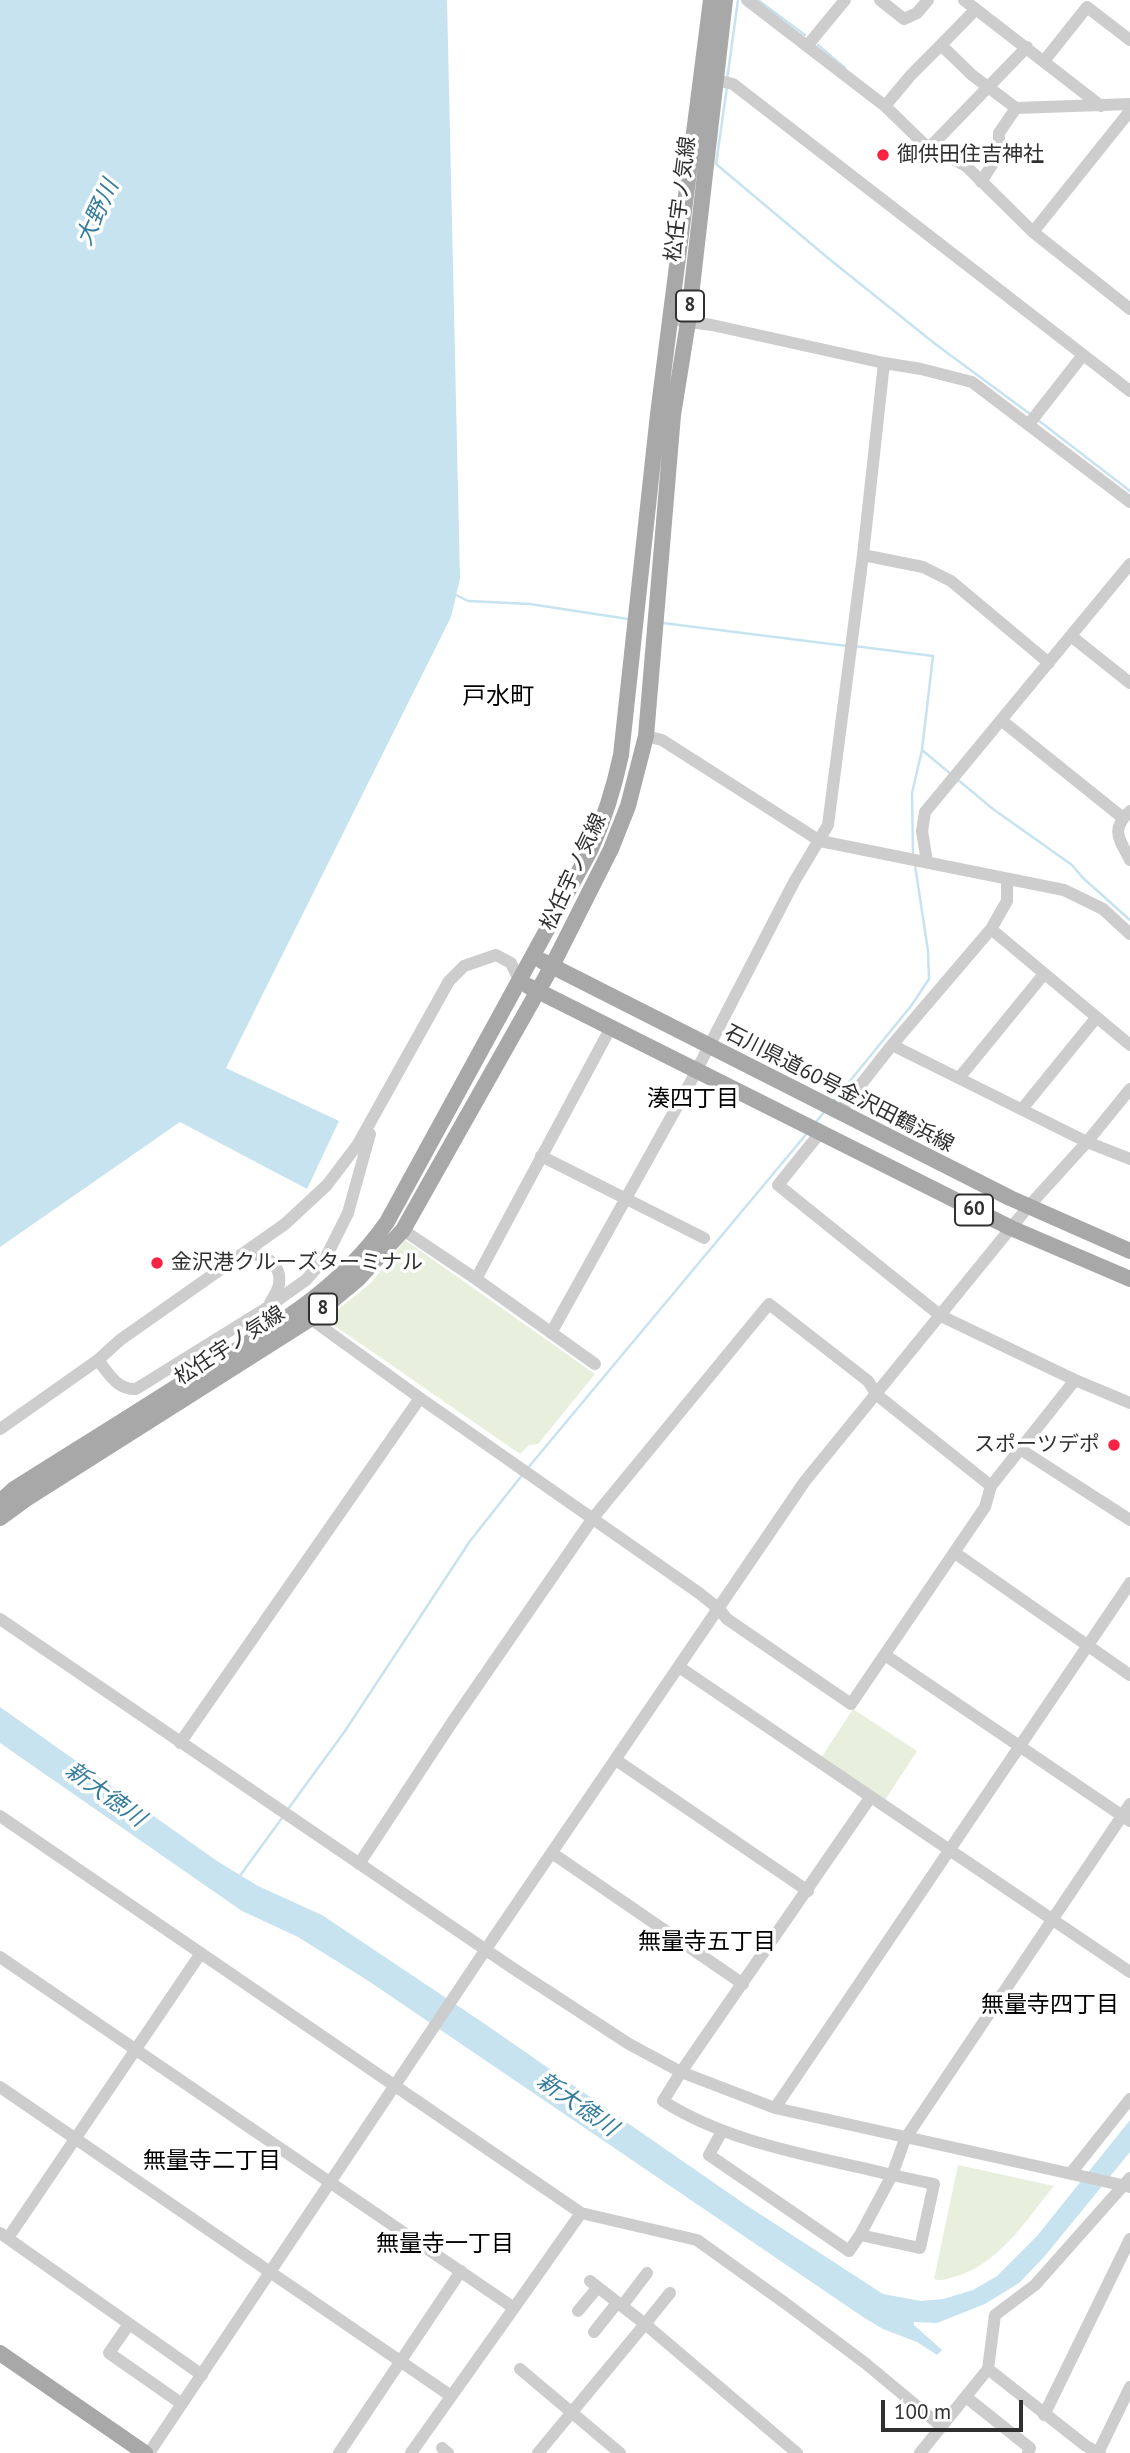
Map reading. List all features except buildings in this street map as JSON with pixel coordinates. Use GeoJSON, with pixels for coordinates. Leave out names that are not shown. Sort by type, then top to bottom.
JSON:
{"type":"FeatureCollection","features":[{"type":"Feature","properties":{"kind":"main road","name":"松任宇ノ気線"},"geometry":{"type":"LineString","coordinates":[[647,611],[658,414],[711,0]]}},
{"type":"Feature","properties":{"kind":"main road","name":"松任宇ノ気線"},"geometry":{"type":"LineString","coordinates":[[0,1502],[14,1489],[305,1315],[369,1248],[387,1222],[534,957],[601,828],[615,783],[645,628],[673,415],[723,82],[725,0]]}},
{"type":"Feature","properties":{"kind":"main road","name":"松任宇ノ気線"},"geometry":{"type":"LineString","coordinates":[[0,1518],[358,1279],[403,1230],[552,966],[611,849],[628,806],[646,736],[645,628]]}},
{"type":"Feature","properties":{"kind":"main road","name":"石川県道60号金沢田鶴浜線"},"geometry":{"type":"LineString","coordinates":[[534,957],[1028,1207],[1130,1251]]}},
{"type":"Feature","properties":{"kind":"main road","name":"60"},"geometry":{"type":"LineString","coordinates":[[520,982],[1011,1228],[1130,1279]]}},
{"type":"Feature","properties":{"kind":"main road"},"geometry":{"type":"LineString","coordinates":[[0,2353],[147,2453]]}},
{"type":"Feature","properties":{"kind":"street"},"geometry":{"type":"LineString","coordinates":[[747,0],[885,106],[913,135],[933,144],[983,179],[1033,232],[1130,309]]}},
{"type":"Feature","properties":{"kind":"street"},"geometry":{"type":"LineString","coordinates":[[807,46],[845,0]]}},
{"type":"Feature","properties":{"kind":"street"},"geometry":{"type":"LineString","coordinates":[[880,0],[904,19],[917,13],[928,0]]}},
{"type":"Feature","properties":{"kind":"street"},"geometry":{"type":"LineString","coordinates":[[964,0],[1101,106]]}},
{"type":"Feature","properties":{"kind":"street"},"geometry":{"type":"LineString","coordinates":[[1044,61],[1083,4],[1130,40]]}},
{"type":"Feature","properties":{"kind":"street"},"geometry":{"type":"LineString","coordinates":[[885,106],[911,75],[976,9]]}},
{"type":"Feature","properties":{"kind":"street"},"geometry":{"type":"LineString","coordinates":[[941,45],[972,75],[1016,108],[1130,104]]}},
{"type":"Feature","properties":{"kind":"street"},"geometry":{"type":"LineString","coordinates":[[933,144],[1027,47]]}},
{"type":"Feature","properties":{"kind":"street"},"geometry":{"type":"LineString","coordinates":[[723,82],[1130,391]]}},
{"type":"Feature","properties":{"kind":"street"},"geometry":{"type":"LineString","coordinates":[[983,179],[999,154],[999,133],[1016,108]]}},
{"type":"Feature","properties":{"kind":"street"},"geometry":{"type":"LineString","coordinates":[[1033,232],[1130,111]]}},
{"type":"Feature","properties":{"kind":"street"},"geometry":{"type":"LineString","coordinates":[[670,320],[712,325],[972,382],[1032,419],[1127,495]]}},
{"type":"Feature","properties":{"kind":"street"},"geometry":{"type":"LineString","coordinates":[[1032,419],[1083,355]]}},
{"type":"Feature","properties":{"kind":"street"},"geometry":{"type":"LineString","coordinates":[[551,1333],[709,1047],[794,882],[828,825],[863,555],[884,363]]}},
{"type":"Feature","properties":{"kind":"street"},"geometry":{"type":"LineString","coordinates":[[863,555],[923,568],[951,582],[1049,663]]}},
{"type":"Feature","properties":{"kind":"street"},"geometry":{"type":"LineString","coordinates":[[927,862],[922,831],[925,812],[1071,636],[1125,579],[1130,564]]}},
{"type":"Feature","properties":{"kind":"street"},"geometry":{"type":"LineString","coordinates":[[1071,636],[1130,683]]}},
{"type":"Feature","properties":{"kind":"street"},"geometry":{"type":"LineString","coordinates":[[1001,720],[1127,815],[1119,822],[1117,835],[1130,860]]}},
{"type":"Feature","properties":{"kind":"street"},"geometry":{"type":"LineString","coordinates":[[646,736],[663,740],[820,841],[1064,890],[1103,909],[1130,934]]}},
{"type":"Feature","properties":{"kind":"street"},"geometry":{"type":"LineString","coordinates":[[840,1111],[892,1045],[991,929],[1007,901],[1007,880]]}},
{"type":"Feature","properties":{"kind":"street"},"geometry":{"type":"LineString","coordinates":[[991,929],[1130,1045]]}},
{"type":"Feature","properties":{"kind":"street"},"geometry":{"type":"LineString","coordinates":[[0,1429],[98,1360],[120,1340],[285,1224],[327,1185],[358,1144],[376,1114],[449,981],[464,966],[496,955],[511,963],[520,982]]}},
{"type":"Feature","properties":{"kind":"street"},"geometry":{"type":"LineString","coordinates":[[511,963],[534,957]]}},
{"type":"Feature","properties":{"kind":"street"},"geometry":{"type":"LineString","coordinates":[[959,1077],[1044,974]]}},
{"type":"Feature","properties":{"kind":"street"},"geometry":{"type":"LineString","coordinates":[[1022,1109],[1096,1017]]}},
{"type":"Feature","properties":{"kind":"street"},"geometry":{"type":"LineString","coordinates":[[476,1279],[610,1029]]}},
{"type":"Feature","properties":{"kind":"street"},"geometry":{"type":"LineString","coordinates":[[892,1045],[1087,1142],[1130,1160]]}},
{"type":"Feature","properties":{"kind":"street"},"geometry":{"type":"LineString","coordinates":[[147,2453],[805,1481],[1028,1207],[1087,1142],[1130,1089]]}},
{"type":"Feature","properties":{"kind":"street"},"geometry":{"type":"LineString","coordinates":[[98,1360],[117,1384],[126,1390],[136,1389],[268,1307],[306,1280],[326,1257],[348,1213],[376,1114]]}},
{"type":"Feature","properties":{"kind":"street"},"geometry":{"type":"LineString","coordinates":[[820,1133],[778,1185],[941,1316],[1075,1380],[1130,1403]]}},
{"type":"Feature","properties":{"kind":"street"},"geometry":{"type":"LineString","coordinates":[[541,1156],[704,1238]]}},
{"type":"Feature","properties":{"kind":"street"},"geometry":{"type":"LineString","coordinates":[[403,1230],[595,1364]]}},
{"type":"Feature","properties":{"kind":"street"},"geometry":{"type":"LineString","coordinates":[[240,1256],[254,1253],[268,1258],[278,1269],[279,1285],[268,1307]]}},
{"type":"Feature","properties":{"kind":"street"},"geometry":{"type":"LineString","coordinates":[[359,1864],[453,1721],[593,1518],[769,1304],[868,1381],[877,1395],[991,1486]]}},
{"type":"Feature","properties":{"kind":"street"},"geometry":{"type":"LineString","coordinates":[[305,1315],[593,1518],[719,1609],[727,1619],[851,1704],[985,1507],[991,1486],[1075,1380]]}},
{"type":"Feature","properties":{"kind":"street"},"geometry":{"type":"LineString","coordinates":[[180,1743],[420,1398]]}},
{"type":"Feature","properties":{"kind":"street"},"geometry":{"type":"LineString","coordinates":[[1020,1449],[1130,1520]]}},
{"type":"Feature","properties":{"kind":"street"},"geometry":{"type":"LineString","coordinates":[[955,1553],[1130,1675]]}},
{"type":"Feature","properties":{"kind":"street"},"geometry":{"type":"LineString","coordinates":[[775,2108],[1130,1583]]}},
{"type":"Feature","properties":{"kind":"street"},"geometry":{"type":"LineString","coordinates":[[0,1619],[486,1950],[629,2044],[681,2072],[775,2108],[1109,2183],[1128,2184]]}},
{"type":"Feature","properties":{"kind":"street"},"geometry":{"type":"LineString","coordinates":[[886,1655],[1126,1818]]}},
{"type":"Feature","properties":{"kind":"street"},"geometry":{"type":"LineString","coordinates":[[679,1667],[1130,1972]]}},
{"type":"Feature","properties":{"kind":"street"},"geometry":{"type":"LineString","coordinates":[[616,1760],[808,1891]]}},
{"type":"Feature","properties":{"kind":"street"},"geometry":{"type":"LineString","coordinates":[[860,2235],[920,2248],[934,2184],[722,2131],[685,2115],[663,2101],[870,1798]]}},
{"type":"Feature","properties":{"kind":"street"},"geometry":{"type":"LineString","coordinates":[[722,2131],[709,2155],[849,2251],[891,2175],[905,2139],[1052,1921],[1126,1818],[1130,1804]]}},
{"type":"Feature","properties":{"kind":"street"},"geometry":{"type":"LineString","coordinates":[[0,1815],[582,2213],[697,2240],[865,2363],[942,2427]]}},
{"type":"Feature","properties":{"kind":"street"},"geometry":{"type":"LineString","coordinates":[[552,1853],[743,1984]]}},
{"type":"Feature","properties":{"kind":"street"},"geometry":{"type":"LineString","coordinates":[[201,1953],[135,2052],[4,2236],[202,2375]]}},
{"type":"Feature","properties":{"kind":"street"},"geometry":{"type":"LineString","coordinates":[[0,1957],[135,2052],[514,2308]]}},
{"type":"Feature","properties":{"kind":"street"},"geometry":{"type":"LineString","coordinates":[[0,2087],[451,2396]]}},
{"type":"Feature","properties":{"kind":"street"},"geometry":{"type":"LineString","coordinates":[[1074,2174],[1130,2099]]}},
{"type":"Feature","properties":{"kind":"street"},"geometry":{"type":"LineString","coordinates":[[920,2453],[988,2368],[995,2315],[1035,2285],[1128,2184]]}},
{"type":"Feature","properties":{"kind":"street"},"geometry":{"type":"LineString","coordinates":[[411,2453],[582,2213]]}},
{"type":"Feature","properties":{"kind":"street"},"geometry":{"type":"LineString","coordinates":[[1044,2414],[1130,2239]]}},
{"type":"Feature","properties":{"kind":"street"},"geometry":{"type":"LineString","coordinates":[[339,2453],[461,2271]]}},
{"type":"Feature","properties":{"kind":"street"},"geometry":{"type":"LineString","coordinates":[[594,2332],[648,2273]]}},
{"type":"Feature","properties":{"kind":"street"},"geometry":{"type":"LineString","coordinates":[[579,2311],[594,2284],[645,2324],[789,2451]]}},
{"type":"Feature","properties":{"kind":"street"},"geometry":{"type":"LineString","coordinates":[[538,2453],[670,2293]]}},
{"type":"Feature","properties":{"kind":"street"},"geometry":{"type":"LineString","coordinates":[[129,2324],[109,2353],[182,2404]]}},
{"type":"Feature","properties":{"kind":"street"},"geometry":{"type":"LineString","coordinates":[[520,2368],[620,2453]]}},
{"type":"Feature","properties":{"kind":"street"},"geometry":{"type":"LineString","coordinates":[[988,2368],[1044,2414],[1099,2453],[1130,2388]]}},
{"type":"Feature","properties":{"kind":"street"},"geometry":{"type":"LineString","coordinates":[[966,2397],[1030,2448],[1028,2453]]}},
{"type":"Feature","properties":{"kind":"green space"},"geometry":{"type":"Polygon","coordinates":[[[405,1240],[595,1374],[538,1444],[529,1445],[520,1454],[335,1326],[336,1311],[371,1283],[405,1240]]]}},
{"type":"Feature","properties":{"kind":"green space"},"geometry":{"type":"Polygon","coordinates":[[[853,1709],[917,1751],[885,1800],[821,1758],[853,1709]]]}},
{"type":"Feature","properties":{"kind":"green space"},"geometry":{"type":"Polygon","coordinates":[[[958,2165],[1054,2186],[1021,2228],[996,2253],[967,2272],[936,2280],[934,2279],[958,2165]]]}},
{"type":"Feature","properties":{"kind":"water","name":"大野川"},"geometry":{"type":"Polygon","coordinates":[[[0,0],[447,0],[460,579],[451,617],[226,1068],[339,1121],[307,1189],[180,1122],[0,1247],[0,0]]]}},
{"type":"Feature","properties":{"kind":"water","name":"新大徳川"},"geometry":{"type":"Polygon","coordinates":[[[0,1707],[217,1861],[258,1886],[322,1915],[746,2205],[883,2294],[921,2301],[943,2299],[973,2290],[997,2276],[1037,2236],[1130,2120],[1130,2152],[1044,2257],[1019,2283],[985,2304],[937,2323],[914,2322],[914,2325],[942,2350],[937,2355],[917,2342],[883,2329],[863,2317],[367,1980],[298,1937],[242,1911],[0,1743],[0,1707]]]}},
{"type":"Feature","properties":{"kind":"waterway"},"geometry":{"type":"LineString","coordinates":[[727,80],[738,0]]}},
{"type":"Feature","properties":{"kind":"waterway"},"geometry":{"type":"LineString","coordinates":[[758,0],[805,35]]}},
{"type":"Feature","properties":{"kind":"waterway"},"geometry":{"type":"LineString","coordinates":[[818,45],[845,68]]}},
{"type":"Feature","properties":{"kind":"waterway"},"geometry":{"type":"LineString","coordinates":[[727,87],[716,164],[934,343],[1030,414]]}},
{"type":"Feature","properties":{"kind":"waterway"},"geometry":{"type":"LineString","coordinates":[[1038,420],[1130,491]]}},
{"type":"Feature","properties":{"kind":"waterway"},"geometry":{"type":"LineString","coordinates":[[456,595],[468,601],[530,604],[628,619]]}},
{"type":"Feature","properties":{"kind":"waterway"},"geometry":{"type":"LineString","coordinates":[[663,623],[847,646]]}},
{"type":"Feature","properties":{"kind":"waterway"},"geometry":{"type":"LineString","coordinates":[[854,646],[933,656],[922,750],[912,793],[913,855]]}},
{"type":"Feature","properties":{"kind":"waterway"},"geometry":{"type":"LineString","coordinates":[[922,750],[952,775]]}},
{"type":"Feature","properties":{"kind":"waterway"},"geometry":{"type":"LineString","coordinates":[[957,779],[993,809],[1072,865],[1130,920]]}},
{"type":"Feature","properties":{"kind":"waterway"},"geometry":{"type":"LineString","coordinates":[[832,1103],[911,1006],[929,979],[928,951],[915,865]]}},
{"type":"Feature","properties":{"kind":"waterway"},"geometry":{"type":"LineString","coordinates":[[816,1122],[825,1111]]}},
{"type":"Feature","properties":{"kind":"waterway"},"geometry":{"type":"LineString","coordinates":[[527,1469],[808,1132]]}},
{"type":"Feature","properties":{"kind":"waterway"},"geometry":{"type":"LineString","coordinates":[[288,1809],[345,1731],[470,1541],[523,1474]]}},
{"type":"Feature","properties":{"kind":"waterway"},"geometry":{"type":"LineString","coordinates":[[239,1877],[282,1818]]}},
{"type":"Feature","properties":{"kind":"place","name":"御供田住吉神社"},"geometry":{"type":"Point","coordinates":[883,155]}},
{"type":"Feature","properties":{"kind":"place","name":"金沢港クルーズターミナル"},"geometry":{"type":"Point","coordinates":[157,1263]}},
{"type":"Feature","properties":{"kind":"place","name":"スポーツデポ"},"geometry":{"type":"Point","coordinates":[1114,1445]}},
{"type":"Feature","properties":{"kind":"district","name":"戸水町"},"geometry":{"type":"Point","coordinates":[498,697]}},
{"type":"Feature","properties":{"kind":"district","name":"湊四丁目"},"geometry":{"type":"Point","coordinates":[693,1099]}},
{"type":"Feature","properties":{"kind":"district","name":"無量寺五丁目"},"geometry":{"type":"Point","coordinates":[707,1942]}},
{"type":"Feature","properties":{"kind":"district","name":"無量寺四丁目"},"geometry":{"type":"Point","coordinates":[1050,2005]}},
{"type":"Feature","properties":{"kind":"district","name":"無量寺二丁目"},"geometry":{"type":"Point","coordinates":[212,2161]}},
{"type":"Feature","properties":{"kind":"district","name":"無量寺一丁目"},"geometry":{"type":"Point","coordinates":[445,2244]}}]}
